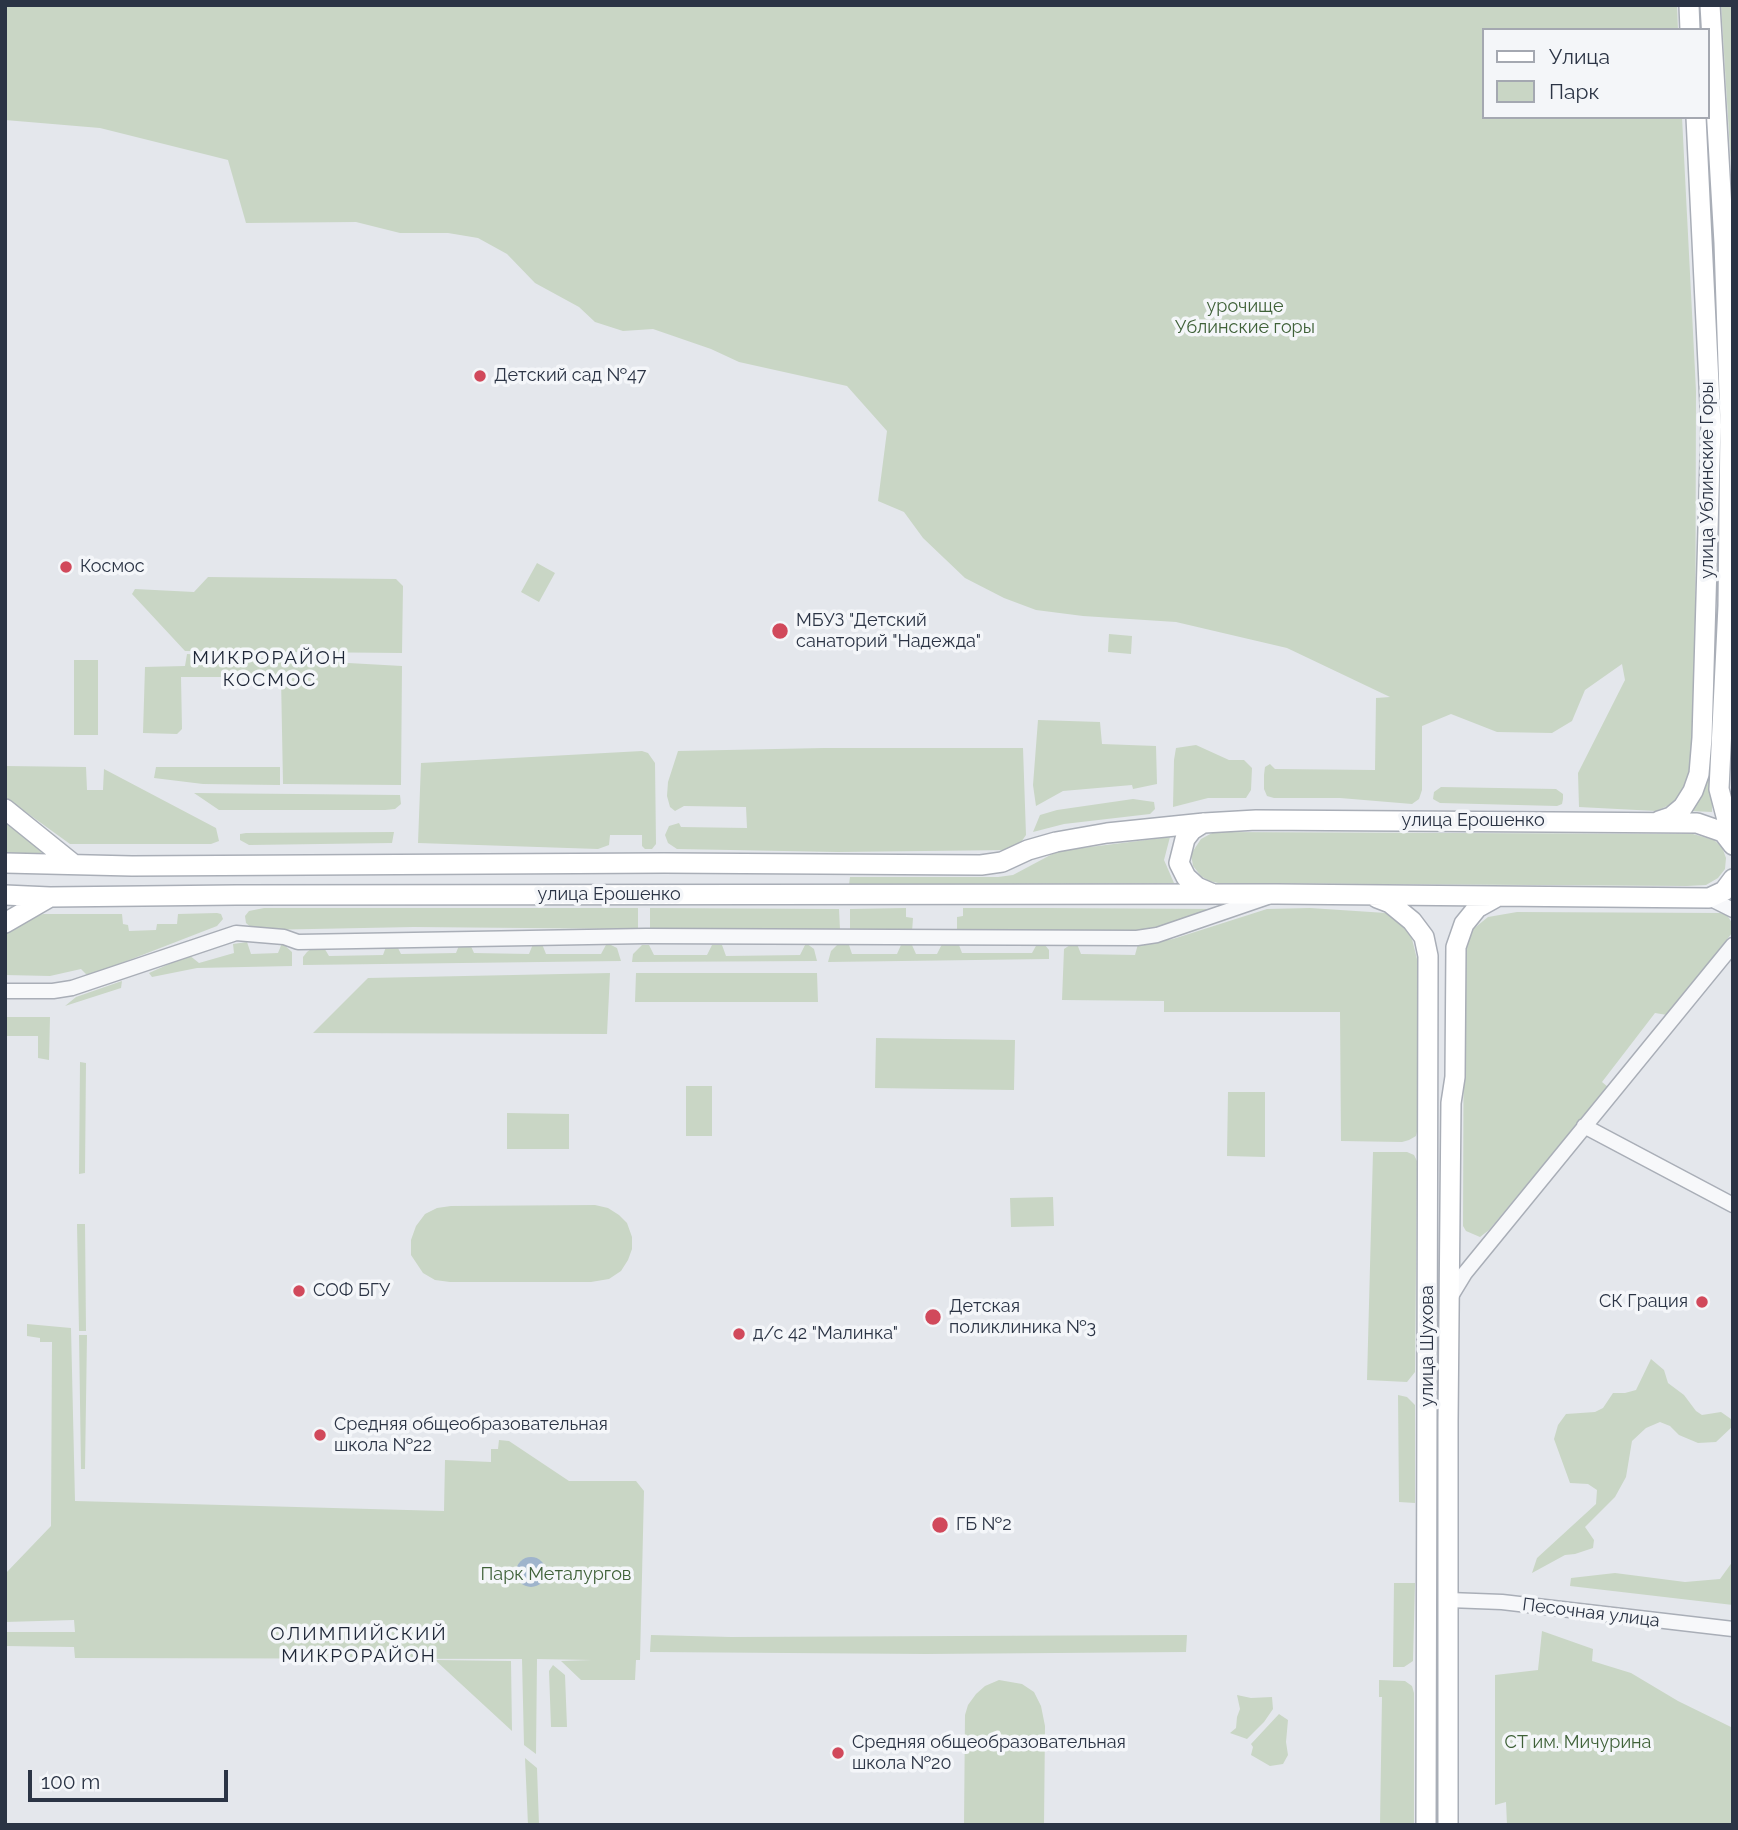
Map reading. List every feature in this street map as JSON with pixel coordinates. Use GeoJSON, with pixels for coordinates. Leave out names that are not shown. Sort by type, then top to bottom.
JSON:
{"type":"FeatureCollection","features":[{"type":"Feature","properties":{"kind":"main road"},"geometry":{"type":"LineString","coordinates":[[1689,5],[1690,28]]}},
{"type":"Feature","properties":{"kind":"main road","name":"улица Ублинские Горы"},"geometry":{"type":"LineString","coordinates":[[1710,5],[1724,243],[1730,423],[1728,606],[1719,789],[1733,844]]}},
{"type":"Feature","properties":{"kind":"main road","name":"улица Ублинские Горы"},"geometry":{"type":"LineString","coordinates":[[1655,822],[1671,817],[1683,807],[1693,791],[1699,774],[1702,738],[1711,425],[1696,119]]}},
{"type":"Feature","properties":{"kind":"main road"},"geometry":{"type":"LineString","coordinates":[[5,809],[72,863],[70,896]]}},
{"type":"Feature","properties":{"kind":"main road","name":"улица Ерошенко"},"geometry":{"type":"LineString","coordinates":[[5,863],[132,866],[664,863],[981,866],[1002,862],[1028,850],[1056,842],[1107,833],[1204,822],[1359,820],[1697,823],[1723,832],[1733,844]]}},
{"type":"Feature","properties":{"kind":"main road"},"geometry":{"type":"LineString","coordinates":[[1204,822],[1185,839],[1179,863],[1185,877],[1196,887],[1214,895]]}},
{"type":"Feature","properties":{"kind":"main road"},"geometry":{"type":"LineString","coordinates":[[1709,898],[1724,891],[1733,878]]}},
{"type":"Feature","properties":{"kind":"main road","name":"улица Ерошенко"},"geometry":{"type":"LineString","coordinates":[[5,895],[1276,894],[1709,898]]}},
{"type":"Feature","properties":{"kind":"main road","name":"улица Шухова"},"geometry":{"type":"LineString","coordinates":[[1370,896],[1390,903],[1412,921],[1424,937],[1428,956],[1426,1825]]}},
{"type":"Feature","properties":{"kind":"main road"},"geometry":{"type":"LineString","coordinates":[[5,923],[50,897]]}},
{"type":"Feature","properties":{"kind":"main road","name":"улица Шухова"},"geometry":{"type":"LineString","coordinates":[[1448,1825],[1451,1103],[1455,1077],[1457,947],[1464,924],[1477,908],[1496,898]]}},
{"type":"Feature","properties":{"kind":"main road"},"geometry":{"type":"LineString","coordinates":[[1426,1599],[1449,1600]]}},
{"type":"Feature","properties":{"kind":"main road"},"geometry":{"type":"LineString","coordinates":[[1426,1674],[1448,1675]]}},
{"type":"Feature","properties":{"kind":"street","name":"улица Ерошенко"},"geometry":{"type":"LineString","coordinates":[[5,991],[72,988],[236,933],[284,937],[298,942],[646,936],[1137,937],[1157,935],[1276,894]]}},
{"type":"Feature","properties":{"kind":"street","name":"улица Ерошенко"},"geometry":{"type":"LineString","coordinates":[[1709,898],[1733,898]]}},
{"type":"Feature","properties":{"kind":"street","name":"улица Ерошенко"},"geometry":{"type":"LineString","coordinates":[[1709,898],[1733,910]]}},
{"type":"Feature","properties":{"kind":"street"},"geometry":{"type":"LineString","coordinates":[[1451,1296],[1465,1273],[1733,944]]}},
{"type":"Feature","properties":{"kind":"street"},"geometry":{"type":"LineString","coordinates":[[1584,1126],[1733,1205]]}},
{"type":"Feature","properties":{"kind":"street","name":"Песочная улица"},"geometry":{"type":"LineString","coordinates":[[1449,1600],[1502,1602],[1733,1629]]}},
{"type":"Feature","properties":{"kind":"green space","name":"урочище Ублинские горы"},"geometry":{"type":"Polygon","coordinates":[[[5,5],[1677,5],[1678,28],[1482,28],[1482,119],[1682,119],[1696,391],[1695,744],[1688,780],[1674,803],[1656,811],[1579,807],[1578,773],[1625,680],[1622,664],[1585,690],[1572,721],[1552,733],[1497,732],[1451,714],[1422,726],[1422,790],[1419,799],[1412,804],[1267,796],[1264,775],[1265,767],[1270,764],[1275,769],[1375,770],[1376,698],[1390,697],[1287,648],[1176,622],[1036,610],[1004,598],[965,578],[923,538],[904,512],[878,501],[887,431],[847,386],[739,362],[711,349],[653,329],[623,331],[595,322],[579,307],[535,283],[507,254],[478,238],[448,233],[400,233],[356,222],[246,223],[228,160],[100,128],[5,120],[5,5]]]}},
{"type":"Feature","properties":{"kind":"green space"},"geometry":{"type":"Polygon","coordinates":[[[1721,5],[1733,5],[1733,197],[1721,5]]]}},
{"type":"Feature","properties":{"kind":"green space"},"geometry":{"type":"Polygon","coordinates":[[[537,563],[555,573],[539,602],[521,592],[537,563]]]}},
{"type":"Feature","properties":{"kind":"green space"},"geometry":{"type":"Polygon","coordinates":[[[208,577],[396,579],[403,586],[402,653],[185,651],[132,594],[135,589],[194,592],[208,577]]]}},
{"type":"Feature","properties":{"kind":"green space"},"geometry":{"type":"Polygon","coordinates":[[[1109,634],[1132,636],[1131,654],[1108,652],[1109,634]]]}},
{"type":"Feature","properties":{"kind":"green space"},"geometry":{"type":"Polygon","coordinates":[[[1720,640],[1712,812],[1690,811],[1700,799],[1706,779],[1713,641],[1720,640]]]}},
{"type":"Feature","properties":{"kind":"green space"},"geometry":{"type":"Polygon","coordinates":[[[187,654],[402,666],[401,785],[283,784],[281,677],[181,677],[182,729],[177,734],[143,733],[145,667],[185,666],[187,654]]]}},
{"type":"Feature","properties":{"kind":"green space"},"geometry":{"type":"Polygon","coordinates":[[[74,660],[98,660],[98,735],[74,735],[74,660]]]}},
{"type":"Feature","properties":{"kind":"green space"},"geometry":{"type":"Polygon","coordinates":[[[1038,720],[1100,722],[1102,744],[1156,746],[1157,784],[1133,789],[1132,785],[1063,791],[1036,806],[1033,785],[1038,720]]]}},
{"type":"Feature","properties":{"kind":"green space"},"geometry":{"type":"Polygon","coordinates":[[[1196,745],[1229,760],[1244,760],[1252,768],[1251,790],[1246,798],[1208,798],[1173,807],[1176,748],[1196,745]]]}},
{"type":"Feature","properties":{"kind":"green space"},"geometry":{"type":"Polygon","coordinates":[[[1023,748],[1026,835],[1012,850],[838,852],[677,849],[668,843],[665,835],[669,826],[679,823],[681,827],[747,828],[746,807],[684,806],[675,811],[670,807],[667,796],[668,782],[678,751],[1023,748]]]}},
{"type":"Feature","properties":{"kind":"green space"},"geometry":{"type":"Polygon","coordinates":[[[642,751],[648,753],[655,763],[656,844],[652,849],[642,846],[642,835],[610,835],[609,845],[598,849],[418,843],[421,763],[642,751]]]}},
{"type":"Feature","properties":{"kind":"green space"},"geometry":{"type":"Polygon","coordinates":[[[5,766],[86,767],[87,790],[103,790],[104,769],[216,828],[219,841],[211,844],[70,844],[5,797],[5,766]]]}},
{"type":"Feature","properties":{"kind":"green space"},"geometry":{"type":"Polygon","coordinates":[[[156,767],[280,767],[280,785],[203,784],[154,778],[156,767]]]}},
{"type":"Feature","properties":{"kind":"green space"},"geometry":{"type":"Polygon","coordinates":[[[1441,787],[1556,789],[1563,794],[1563,799],[1562,804],[1557,806],[1440,803],[1433,799],[1434,792],[1441,787]]]}},
{"type":"Feature","properties":{"kind":"green space"},"geometry":{"type":"Polygon","coordinates":[[[194,793],[400,795],[401,804],[395,809],[385,810],[219,810],[194,793]]]}},
{"type":"Feature","properties":{"kind":"green space"},"geometry":{"type":"Polygon","coordinates":[[[1133,799],[1154,802],[1155,809],[1150,814],[1064,824],[1033,832],[1040,815],[1133,799]]]}},
{"type":"Feature","properties":{"kind":"green space"},"geometry":{"type":"Polygon","coordinates":[[[5,817],[43,850],[41,853],[5,854],[5,817]]]}},
{"type":"Feature","properties":{"kind":"green space"},"geometry":{"type":"Polygon","coordinates":[[[394,832],[392,843],[249,845],[240,840],[240,834],[246,833],[394,832]]]}},
{"type":"Feature","properties":{"kind":"green space"},"geometry":{"type":"Polygon","coordinates":[[[1214,832],[1693,834],[1714,840],[1722,847],[1726,858],[1725,869],[1718,878],[1706,885],[1687,886],[1218,883],[1201,876],[1193,866],[1191,854],[1201,839],[1214,832]]]}},
{"type":"Feature","properties":{"kind":"green space"},"geometry":{"type":"Polygon","coordinates":[[[1170,837],[1164,860],[1174,883],[849,885],[850,877],[1013,875],[1058,851],[1170,837]]]}},
{"type":"Feature","properties":{"kind":"green space"},"geometry":{"type":"Polygon","coordinates":[[[264,908],[638,908],[638,929],[253,929],[246,923],[245,916],[249,911],[264,908]]]}},
{"type":"Feature","properties":{"kind":"green space"},"geometry":{"type":"Polygon","coordinates":[[[650,908],[839,909],[840,930],[650,929],[650,908]]]}},
{"type":"Feature","properties":{"kind":"green space"},"geometry":{"type":"Polygon","coordinates":[[[906,908],[906,917],[913,918],[912,932],[850,931],[850,909],[906,908]]]}},
{"type":"Feature","properties":{"kind":"green space"},"geometry":{"type":"Polygon","coordinates":[[[963,908],[1220,909],[1146,930],[957,930],[957,917],[963,916],[963,908]]]}},
{"type":"Feature","properties":{"kind":"green space"},"geometry":{"type":"Polygon","coordinates":[[[1310,908],[1386,913],[1406,928],[1412,939],[1418,963],[1418,1128],[1416,1136],[1409,1140],[1341,1141],[1340,1012],[1164,1012],[1164,1001],[1062,1000],[1064,949],[1070,945],[1077,944],[1081,954],[1135,955],[1138,944],[1173,939],[1267,909],[1310,908]]]}},
{"type":"Feature","properties":{"kind":"green space"},"geometry":{"type":"Polygon","coordinates":[[[1517,912],[1720,913],[1727,915],[1732,923],[1732,933],[1667,1015],[1655,1013],[1602,1082],[1608,1087],[1489,1230],[1480,1237],[1466,1231],[1463,1226],[1464,950],[1472,930],[1488,917],[1517,912]]]}},
{"type":"Feature","properties":{"kind":"green space"},"geometry":{"type":"Polygon","coordinates":[[[122,914],[123,924],[128,925],[129,931],[156,930],[157,924],[177,924],[178,914],[221,914],[223,919],[217,926],[88,976],[81,969],[50,976],[5,975],[5,931],[33,916],[122,914]]]}},
{"type":"Feature","properties":{"kind":"green space"},"geometry":{"type":"Polygon","coordinates":[[[247,942],[251,954],[278,953],[282,943],[292,952],[292,966],[197,968],[152,977],[149,973],[189,955],[199,963],[234,953],[233,944],[247,942]]]}},
{"type":"Feature","properties":{"kind":"green space"},"geometry":{"type":"Polygon","coordinates":[[[460,943],[470,944],[474,953],[529,954],[533,944],[542,944],[546,954],[601,954],[607,943],[617,948],[621,961],[303,965],[303,957],[307,952],[323,946],[329,956],[383,955],[387,944],[396,944],[401,954],[456,953],[460,943]]]}},
{"type":"Feature","properties":{"kind":"green space"},"geometry":{"type":"Polygon","coordinates":[[[806,943],[814,949],[817,961],[632,962],[633,954],[642,945],[649,945],[654,955],[707,955],[712,945],[722,945],[726,956],[800,955],[806,943]]]}},
{"type":"Feature","properties":{"kind":"green space"},"geometry":{"type":"Polygon","coordinates":[[[838,944],[849,945],[852,954],[897,954],[901,945],[912,945],[916,954],[937,954],[942,944],[959,945],[962,953],[1032,953],[1037,944],[1045,945],[1049,950],[1049,959],[828,962],[831,951],[838,944]]]}},
{"type":"Feature","properties":{"kind":"green space"},"geometry":{"type":"Polygon","coordinates":[[[610,973],[607,1034],[313,1033],[368,978],[610,973]]]}},
{"type":"Feature","properties":{"kind":"green space"},"geometry":{"type":"Polygon","coordinates":[[[636,973],[817,973],[818,1002],[635,1002],[636,973]]]}},
{"type":"Feature","properties":{"kind":"green space"},"geometry":{"type":"Polygon","coordinates":[[[122,981],[121,988],[65,1006],[76,997],[122,981]]]}},
{"type":"Feature","properties":{"kind":"green space"},"geometry":{"type":"Polygon","coordinates":[[[5,1017],[50,1017],[49,1060],[38,1058],[38,1036],[5,1036],[5,1017]]]}},
{"type":"Feature","properties":{"kind":"green space"},"geometry":{"type":"Polygon","coordinates":[[[876,1038],[1015,1040],[1014,1090],[875,1088],[876,1038]]]}},
{"type":"Feature","properties":{"kind":"green space"},"geometry":{"type":"Polygon","coordinates":[[[80,1062],[86,1063],[85,1173],[79,1174],[80,1062]]]}},
{"type":"Feature","properties":{"kind":"green space"},"geometry":{"type":"Polygon","coordinates":[[[686,1086],[712,1086],[712,1136],[686,1136],[686,1086]]]}},
{"type":"Feature","properties":{"kind":"green space"},"geometry":{"type":"Polygon","coordinates":[[[1228,1092],[1265,1092],[1265,1157],[1227,1156],[1228,1092]]]}},
{"type":"Feature","properties":{"kind":"green space"},"geometry":{"type":"Polygon","coordinates":[[[507,1113],[569,1114],[569,1149],[507,1149],[507,1113]]]}},
{"type":"Feature","properties":{"kind":"green space"},"geometry":{"type":"Polygon","coordinates":[[[1373,1152],[1407,1152],[1414,1155],[1417,1161],[1415,1372],[1407,1382],[1367,1380],[1373,1152]]]}},
{"type":"Feature","properties":{"kind":"green space"},"geometry":{"type":"Polygon","coordinates":[[[1053,1197],[1054,1226],[1011,1227],[1010,1198],[1053,1197]]]}},
{"type":"Feature","properties":{"kind":"green space"},"geometry":{"type":"Polygon","coordinates":[[[595,1205],[608,1208],[619,1215],[627,1223],[632,1237],[628,1260],[621,1271],[609,1279],[591,1282],[450,1282],[435,1280],[423,1273],[411,1255],[411,1240],[416,1226],[425,1214],[437,1208],[595,1205]]]}},
{"type":"Feature","properties":{"kind":"green space"},"geometry":{"type":"Polygon","coordinates":[[[77,1224],[85,1224],[86,1331],[79,1331],[77,1224]]]}},
{"type":"Feature","properties":{"kind":"green space","name":"Парк Металургов"},"geometry":{"type":"Polygon","coordinates":[[[27,1324],[71,1328],[75,1501],[444,1511],[445,1460],[491,1462],[491,1449],[498,1449],[499,1440],[509,1441],[569,1481],[636,1481],[644,1491],[640,1660],[636,1660],[635,1680],[581,1680],[561,1661],[592,1660],[537,1659],[536,1754],[524,1745],[522,1659],[75,1658],[74,1647],[5,1646],[5,1632],[75,1632],[74,1620],[5,1622],[5,1574],[51,1526],[52,1342],[40,1342],[40,1338],[27,1336],[27,1324]]]}},
{"type":"Feature","properties":{"kind":"green space"},"geometry":{"type":"Polygon","coordinates":[[[79,1335],[87,1335],[85,1469],[81,1469],[79,1335]]]}},
{"type":"Feature","properties":{"kind":"green space"},"geometry":{"type":"Polygon","coordinates":[[[1651,1359],[1664,1370],[1668,1383],[1684,1395],[1696,1411],[1702,1415],[1721,1412],[1731,1419],[1733,1426],[1716,1442],[1698,1443],[1679,1435],[1670,1426],[1660,1422],[1646,1428],[1632,1441],[1626,1477],[1615,1497],[1585,1527],[1594,1540],[1593,1548],[1565,1555],[1532,1573],[1537,1558],[1596,1504],[1597,1490],[1588,1484],[1570,1483],[1554,1439],[1558,1425],[1566,1414],[1595,1412],[1603,1408],[1613,1393],[1636,1390],[1651,1359]]]}},
{"type":"Feature","properties":{"kind":"green space"},"geometry":{"type":"Polygon","coordinates":[[[1398,1395],[1407,1397],[1415,1405],[1415,1503],[1399,1502],[1398,1395]]]}},
{"type":"Feature","properties":{"kind":"green space"},"geometry":{"type":"Polygon","coordinates":[[[1733,1561],[1733,1605],[1570,1586],[1571,1578],[1615,1573],[1685,1582],[1720,1579],[1733,1561]]]}},
{"type":"Feature","properties":{"kind":"green space"},"geometry":{"type":"Polygon","coordinates":[[[1394,1583],[1415,1583],[1413,1661],[1404,1667],[1393,1667],[1394,1583]]]}},
{"type":"Feature","properties":{"kind":"green space","name":"СТ им. Мичурина"},"geometry":{"type":"Polygon","coordinates":[[[1542,1631],[1593,1649],[1592,1661],[1631,1673],[1678,1701],[1733,1728],[1733,1825],[1507,1825],[1506,1802],[1495,1805],[1495,1675],[1538,1670],[1542,1631]]]}},
{"type":"Feature","properties":{"kind":"green space"},"geometry":{"type":"Polygon","coordinates":[[[651,1635],[1187,1635],[1186,1652],[926,1654],[650,1652],[651,1635]]]}},
{"type":"Feature","properties":{"kind":"green space"},"geometry":{"type":"Polygon","coordinates":[[[435,1660],[511,1661],[512,1731],[435,1660]]]}},
{"type":"Feature","properties":{"kind":"green space"},"geometry":{"type":"Polygon","coordinates":[[[553,1665],[565,1675],[567,1727],[551,1727],[549,1671],[553,1665]]]}},
{"type":"Feature","properties":{"kind":"green space"},"geometry":{"type":"Polygon","coordinates":[[[999,1680],[1022,1684],[1034,1692],[1041,1706],[1045,1726],[1044,1825],[964,1825],[965,1715],[976,1694],[985,1686],[999,1680]]]}},
{"type":"Feature","properties":{"kind":"green space"},"geometry":{"type":"Polygon","coordinates":[[[1379,1680],[1405,1681],[1412,1686],[1414,1693],[1414,1825],[1380,1825],[1382,1697],[1379,1697],[1379,1680]]]}},
{"type":"Feature","properties":{"kind":"green space"},"geometry":{"type":"Polygon","coordinates":[[[1237,1695],[1251,1698],[1272,1697],[1273,1709],[1247,1739],[1230,1733],[1236,1728],[1240,1709],[1237,1695]]]}},
{"type":"Feature","properties":{"kind":"green space"},"geometry":{"type":"Polygon","coordinates":[[[1279,1714],[1288,1720],[1288,1755],[1283,1764],[1270,1766],[1251,1755],[1251,1744],[1279,1714]]]}},
{"type":"Feature","properties":{"kind":"green space"},"geometry":{"type":"Polygon","coordinates":[[[525,1758],[537,1768],[539,1825],[528,1825],[525,1758]]]}},
{"type":"Feature","properties":{"kind":"water"},"geometry":{"type":"Polygon","coordinates":[[[531,1557],[542,1561],[546,1572],[542,1583],[531,1587],[520,1583],[516,1572],[520,1561],[531,1557]]]}},
{"type":"Feature","properties":{"kind":"place","name":"Детский сад №47"},"geometry":{"type":"Point","coordinates":[480,376]}},
{"type":"Feature","properties":{"kind":"place","name":"Космос"},"geometry":{"type":"Point","coordinates":[66,567]}},
{"type":"Feature","properties":{"kind":"place","name":"МБУЗ \"Детский санаторий \"Надежда\""},"geometry":{"type":"Point","coordinates":[780,631]}},
{"type":"Feature","properties":{"kind":"place","name":"СОФ БГУ"},"geometry":{"type":"Point","coordinates":[299,1291]}},
{"type":"Feature","properties":{"kind":"place","name":"СК Грация"},"geometry":{"type":"Point","coordinates":[1702,1302]}},
{"type":"Feature","properties":{"kind":"place","name":"Детская поликлиника №3"},"geometry":{"type":"Point","coordinates":[933,1317]}},
{"type":"Feature","properties":{"kind":"place","name":"д/с 42 \"Малинка\""},"geometry":{"type":"Point","coordinates":[739,1334]}},
{"type":"Feature","properties":{"kind":"place","name":"Средняя общеобразовательная школа №22"},"geometry":{"type":"Point","coordinates":[320,1435]}},
{"type":"Feature","properties":{"kind":"place","name":"ГБ №2"},"geometry":{"type":"Point","coordinates":[940,1525]}},
{"type":"Feature","properties":{"kind":"place","name":"Средняя общеобразовательная школа №20"},"geometry":{"type":"Point","coordinates":[838,1753]}},
{"type":"Feature","properties":{"kind":"district","name":"МИКРОРАЙОН КОСМОС"},"geometry":{"type":"Point","coordinates":[270,669]}},
{"type":"Feature","properties":{"kind":"district","name":"ОЛИМПИЙСКИЙ МИКРОРАЙОН"},"geometry":{"type":"Point","coordinates":[359,1645]}}]}
